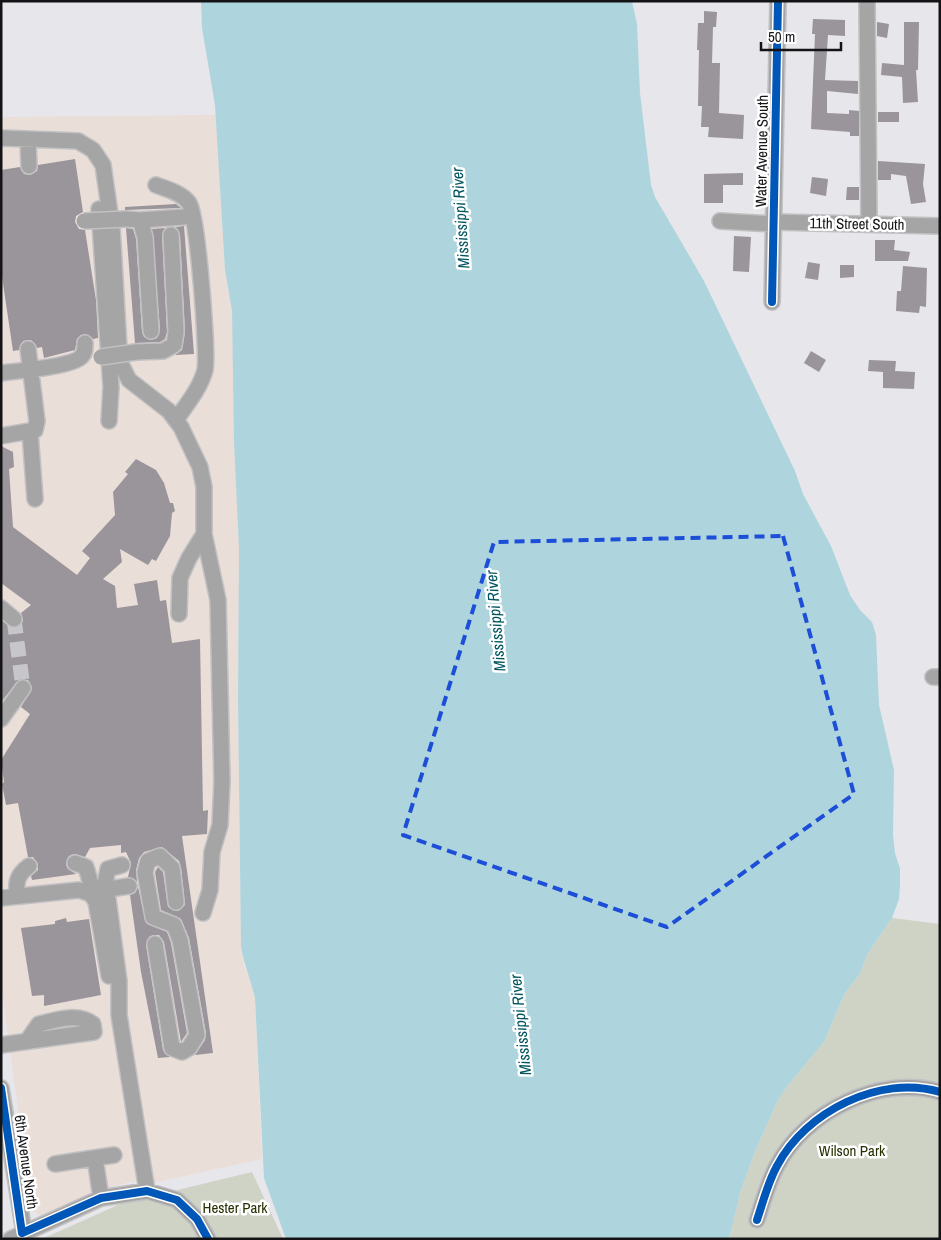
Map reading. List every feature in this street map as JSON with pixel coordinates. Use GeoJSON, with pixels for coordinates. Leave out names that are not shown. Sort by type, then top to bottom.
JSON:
{"type":"FeatureCollection","features":[{"type":"Feature","properties":{"kind":"street","name":"Water Avenue South"},"geometry":{"type":"LineString","coordinates":[[772,302],[778,1]]}},
{"type":"Feature","properties":{"kind":"street"},"geometry":{"type":"LineString","coordinates":[[867,1],[868,224]]}},
{"type":"Feature","properties":{"kind":"street"},"geometry":{"type":"LineString","coordinates":[[1,138],[78,141],[93,150],[102,165],[107,187],[120,355],[129,380],[169,411],[176,420],[193,448],[200,467],[204,487],[204,534],[218,600],[222,782],[220,825],[212,852],[210,890],[204,913]]}},
{"type":"Feature","properties":{"kind":"street"},"geometry":{"type":"LineString","coordinates":[[28,140],[29,166]]}},
{"type":"Feature","properties":{"kind":"street"},"geometry":{"type":"LineString","coordinates":[[93,150],[110,387],[109,421]]}},
{"type":"Feature","properties":{"kind":"street"},"geometry":{"type":"LineString","coordinates":[[156,186],[173,191],[189,203],[196,226],[200,262],[205,370],[194,394],[176,420]]}},
{"type":"Feature","properties":{"kind":"street"},"geometry":{"type":"LineString","coordinates":[[84,221],[184,217]]}},
{"type":"Feature","properties":{"kind":"street"},"geometry":{"type":"LineString","coordinates":[[133,219],[145,237],[151,331]]}},
{"type":"Feature","properties":{"kind":"street","name":"11th Street South"},"geometry":{"type":"LineString","coordinates":[[720,221],[940,226]]}},
{"type":"Feature","properties":{"kind":"street"},"geometry":{"type":"LineString","coordinates":[[35,368],[47,374],[74,371],[90,361],[101,357],[136,352],[163,351],[174,345],[176,332],[171,235]]}},
{"type":"Feature","properties":{"kind":"street"},"geometry":{"type":"LineString","coordinates":[[1,373],[70,363],[80,358],[85,350],[85,343]]}},
{"type":"Feature","properties":{"kind":"street"},"geometry":{"type":"LineString","coordinates":[[1,436],[36,430],[35,368],[28,349]]}},
{"type":"Feature","properties":{"kind":"street"},"geometry":{"type":"LineString","coordinates":[[30,432],[36,499]]}},
{"type":"Feature","properties":{"kind":"street"},"geometry":{"type":"LineString","coordinates":[[180,614],[180,578],[189,558],[204,534]]}},
{"type":"Feature","properties":{"kind":"street"},"geometry":{"type":"LineString","coordinates":[[1,608],[14,619]]}},
{"type":"Feature","properties":{"kind":"street"},"geometry":{"type":"LineString","coordinates":[[1,719],[23,688]]}},
{"type":"Feature","properties":{"kind":"street"},"geometry":{"type":"LineString","coordinates":[[155,944],[172,1048],[182,1052],[189,1048],[197,1035],[184,959],[180,940],[174,925],[153,917],[145,872],[148,861],[160,856],[172,868],[176,902]]}},
{"type":"Feature","properties":{"kind":"street"},"geometry":{"type":"LineString","coordinates":[[75,863],[86,867],[100,893],[113,998],[119,1014],[147,1192]]}},
{"type":"Feature","properties":{"kind":"street"},"geometry":{"type":"LineString","coordinates":[[100,893],[108,869],[122,865]]}},
{"type":"Feature","properties":{"kind":"street"},"geometry":{"type":"LineString","coordinates":[[17,896],[16,881],[20,873],[30,866]]}},
{"type":"Feature","properties":{"kind":"street"},"geometry":{"type":"LineString","coordinates":[[1,898],[79,890],[91,894],[100,893],[102,890],[129,886]]}},
{"type":"Feature","properties":{"kind":"street"},"geometry":{"type":"LineString","coordinates":[[1,1045],[27,1041]]}},
{"type":"Feature","properties":{"kind":"street","name":"6th Avenue North"},"geometry":{"type":"LineString","coordinates":[[1,1088],[19,1237]]}},
{"type":"Feature","properties":{"kind":"street"},"geometry":{"type":"LineString","coordinates":[[757,1220],[777,1166],[803,1130],[843,1102],[888,1090],[929,1089],[940,1092]]}},
{"type":"Feature","properties":{"kind":"street"},"geometry":{"type":"LineString","coordinates":[[55,1164],[114,1155]]}},
{"type":"Feature","properties":{"kind":"street"},"geometry":{"type":"LineString","coordinates":[[95,1158],[101,1198]]}},
{"type":"Feature","properties":{"kind":"street"},"geometry":{"type":"LineString","coordinates":[[19,1237],[101,1198],[147,1192],[177,1200],[197,1219],[208,1239]]}},
{"type":"Feature","properties":{"kind":"highlighted area"},"geometry":{"type":"Polygon","coordinates":[[[783,536],[854,794],[667,927],[403,835],[494,542],[783,536]]]}},
{"type":"Feature","properties":{"kind":"shaded area"},"geometry":{"type":"Polygon","coordinates":[[[216,115],[225,270],[232,311],[239,548],[238,699],[241,947],[244,967],[251,981],[255,998],[262,1159],[153,1183],[131,1182],[110,1187],[47,1215],[39,1215],[33,1210],[30,1197],[1,984],[1,117],[216,115]]]}},
{"type":"Feature","properties":{"kind":"green space","name":"Wilson Park"},"geometry":{"type":"Polygon","coordinates":[[[892,918],[940,924],[940,1239],[729,1239],[741,1190],[754,1154],[777,1102],[785,1089],[824,1042],[844,995],[860,973],[867,955],[892,918]]]}},
{"type":"Feature","properties":{"kind":"green space","name":"Hester Park"},"geometry":{"type":"Polygon","coordinates":[[[252,1172],[283,1239],[42,1239],[120,1204],[252,1172]]]}},
{"type":"Feature","properties":{"kind":"water","name":"Mississippi River"},"geometry":{"type":"Polygon","coordinates":[[[201,1],[632,1],[637,24],[640,93],[651,185],[655,197],[704,281],[795,471],[803,494],[831,546],[850,595],[860,610],[872,622],[876,635],[879,705],[894,770],[893,835],[895,853],[900,869],[899,899],[892,918],[867,955],[860,973],[844,995],[824,1042],[785,1089],[777,1102],[754,1154],[741,1190],[729,1239],[286,1239],[264,1178],[255,998],[241,947],[238,699],[239,548],[234,442],[232,311],[225,270],[215,105],[202,28],[201,1]]]}},
{"type":"Feature","properties":{"kind":"building"},"geometry":{"type":"Polygon","coordinates":[[[704,11],[717,12],[716,27],[713,27],[712,63],[720,63],[719,113],[744,115],[743,139],[708,137],[709,127],[701,127],[702,106],[698,106],[699,50],[697,50],[698,23],[704,23],[704,11]]]}},
{"type":"Feature","properties":{"kind":"building"},"geometry":{"type":"Polygon","coordinates":[[[813,19],[845,20],[845,36],[828,35],[825,80],[858,81],[858,94],[827,91],[827,113],[849,114],[849,110],[859,111],[859,136],[850,136],[850,132],[811,129],[815,34],[812,34],[813,19]]]}},
{"type":"Feature","properties":{"kind":"building"},"geometry":{"type":"Polygon","coordinates":[[[877,22],[889,24],[887,38],[877,36],[877,22]]]}},
{"type":"Feature","properties":{"kind":"building"},"geometry":{"type":"Polygon","coordinates":[[[904,22],[919,22],[918,70],[916,70],[918,102],[903,103],[902,77],[881,75],[882,63],[904,65],[904,22]]]}},
{"type":"Feature","properties":{"kind":"building"},"geometry":{"type":"Polygon","coordinates":[[[878,112],[899,112],[899,122],[878,122],[878,112]]]}},
{"type":"Feature","properties":{"kind":"building"},"geometry":{"type":"Polygon","coordinates":[[[75,159],[83,212],[76,216],[75,222],[79,229],[85,230],[96,300],[98,338],[93,339],[86,334],[81,335],[77,339],[75,350],[44,358],[42,347],[37,348],[31,340],[23,341],[19,350],[13,351],[1,270],[1,170],[20,167],[24,174],[30,175],[37,171],[38,165],[75,159]]]}},
{"type":"Feature","properties":{"kind":"building"},"geometry":{"type":"Polygon","coordinates":[[[878,161],[925,164],[923,184],[926,202],[911,204],[906,176],[891,174],[891,180],[878,180],[878,161]]]}},
{"type":"Feature","properties":{"kind":"building"},"geometry":{"type":"Polygon","coordinates":[[[743,173],[743,185],[723,185],[723,203],[704,203],[704,174],[743,173]]]}},
{"type":"Feature","properties":{"kind":"building"},"geometry":{"type":"Polygon","coordinates":[[[812,177],[828,179],[826,196],[810,193],[812,177]]]}},
{"type":"Feature","properties":{"kind":"building"},"geometry":{"type":"Polygon","coordinates":[[[847,187],[859,187],[859,200],[846,200],[847,187]]]}},
{"type":"Feature","properties":{"kind":"building"},"geometry":{"type":"Polygon","coordinates":[[[176,204],[181,208],[125,210],[125,207],[176,204]]]}},
{"type":"Feature","properties":{"kind":"building"},"geometry":{"type":"Polygon","coordinates":[[[184,226],[194,354],[175,355],[182,350],[185,332],[180,235],[176,227],[184,226]]]}},
{"type":"Feature","properties":{"kind":"building"},"geometry":{"type":"Polygon","coordinates":[[[126,228],[133,229],[136,239],[142,332],[144,337],[151,340],[157,338],[160,330],[152,229],[165,228],[162,235],[167,332],[165,339],[160,342],[135,343],[126,228]]]}},
{"type":"Feature","properties":{"kind":"building"},"geometry":{"type":"Polygon","coordinates":[[[734,236],[751,237],[749,272],[733,271],[734,236]]]}},
{"type":"Feature","properties":{"kind":"building"},"geometry":{"type":"Polygon","coordinates":[[[875,240],[895,240],[894,250],[910,252],[908,261],[875,261],[875,240]]]}},
{"type":"Feature","properties":{"kind":"building"},"geometry":{"type":"Polygon","coordinates":[[[808,262],[820,264],[818,280],[805,278],[808,262]]]}},
{"type":"Feature","properties":{"kind":"building"},"geometry":{"type":"Polygon","coordinates":[[[840,265],[854,265],[854,277],[840,278],[840,265]]]}},
{"type":"Feature","properties":{"kind":"building"},"geometry":{"type":"Polygon","coordinates":[[[903,266],[927,268],[926,307],[920,306],[919,313],[896,311],[897,291],[901,291],[903,266]]]}},
{"type":"Feature","properties":{"kind":"building"},"geometry":{"type":"Polygon","coordinates":[[[811,351],[826,360],[819,372],[804,363],[811,351]]]}},
{"type":"Feature","properties":{"kind":"building"},"geometry":{"type":"Polygon","coordinates":[[[869,360],[896,361],[895,371],[915,372],[914,389],[883,388],[883,372],[868,371],[869,360]]]}},
{"type":"Feature","properties":{"kind":"building"},"geometry":{"type":"Polygon","coordinates":[[[1,446],[13,452],[14,467],[9,469],[13,527],[77,575],[90,558],[82,551],[115,515],[113,492],[128,474],[125,472],[136,459],[156,470],[164,483],[170,503],[173,503],[175,511],[172,513],[170,536],[156,561],[152,559],[148,565],[120,549],[122,562],[103,579],[115,586],[117,608],[138,605],[134,584],[157,580],[160,601],[166,600],[172,643],[200,639],[203,811],[208,810],[207,834],[182,836],[213,1053],[195,1055],[205,1040],[206,1033],[189,938],[181,919],[161,910],[155,872],[158,867],[163,872],[168,907],[178,911],[185,905],[179,861],[162,847],[144,852],[139,858],[136,870],[137,882],[128,877],[131,863],[126,852],[121,853],[121,845],[90,848],[85,857],[74,854],[69,856],[66,865],[68,869],[76,874],[32,880],[31,876],[38,870],[38,864],[33,857],[28,857],[18,803],[6,805],[2,784],[4,782],[1,760],[30,714],[21,707],[32,688],[28,680],[19,680],[1,702],[1,620],[12,628],[18,628],[23,621],[21,613],[31,605],[1,583],[1,446]]]}},
{"type":"Feature","properties":{"kind":"building"},"geometry":{"type":"Polygon","coordinates":[[[138,887],[146,923],[167,932],[171,943],[187,1033],[181,1042],[164,942],[159,935],[153,935],[149,937],[146,945],[163,1050],[170,1057],[158,1058],[141,972],[130,895],[135,893],[138,887]]]}},
{"type":"Feature","properties":{"kind":"building"},"geometry":{"type":"Polygon","coordinates":[[[66,918],[67,922],[89,919],[101,995],[44,1006],[44,995],[32,996],[21,928],[55,924],[55,921],[66,918]]]}},
{"type":"Feature","properties":{"kind":"tunnel"},"geometry":{"type":"LineString","coordinates":[[14,619],[23,688]]}},
{"type":"Feature","properties":{"kind":"cycle path"},"geometry":{"type":"LineString","coordinates":[[772,302],[778,1]]}},
{"type":"Feature","properties":{"kind":"cycle path"},"geometry":{"type":"LineString","coordinates":[[1,1088],[22,1233],[101,1198],[147,1191],[177,1200],[197,1219],[208,1239]]}},
{"type":"Feature","properties":{"kind":"cycle path"},"geometry":{"type":"LineString","coordinates":[[757,1220],[768,1185],[777,1166],[806,1129],[825,1114],[846,1102],[869,1093],[893,1088],[917,1088],[940,1092]]}}]}
